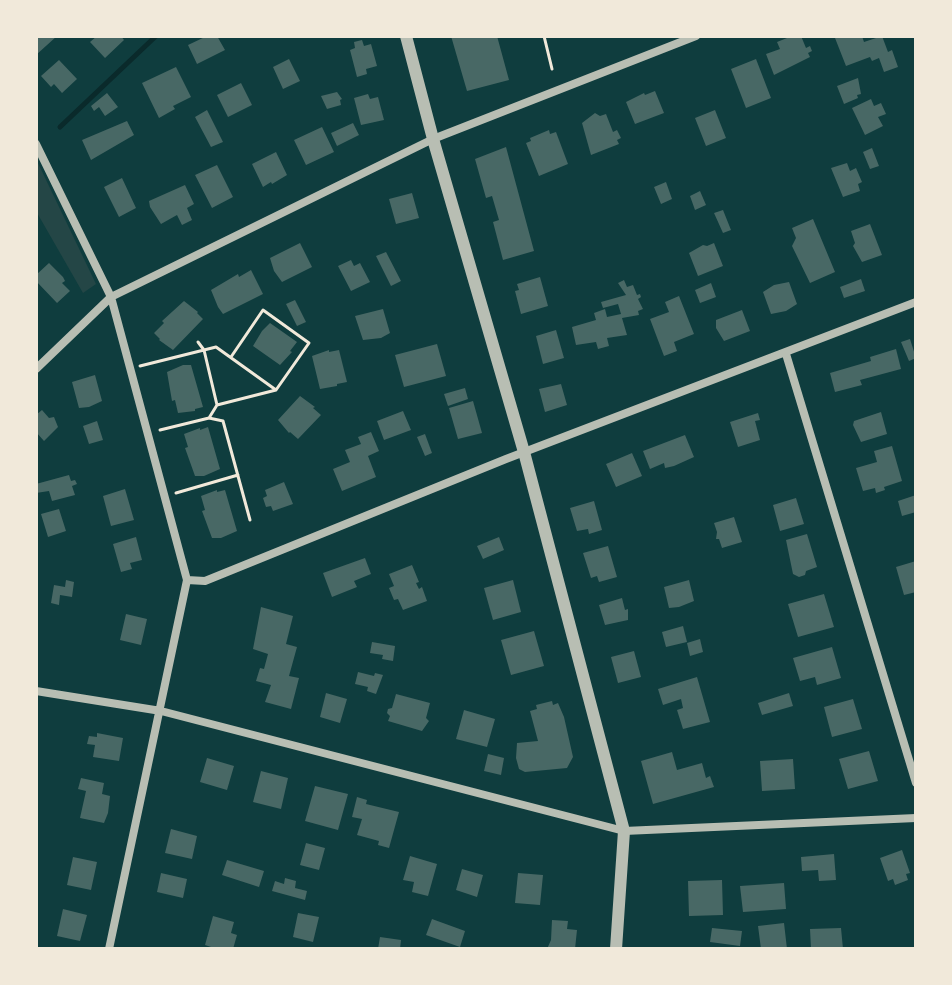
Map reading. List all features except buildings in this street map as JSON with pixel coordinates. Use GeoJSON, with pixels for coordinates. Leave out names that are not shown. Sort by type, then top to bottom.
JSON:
{"type":"FeatureCollection","features":[{"type":"Feature","properties":{"kind":"street"},"geometry":{"type":"LineString","coordinates":[[406,36],[524,452],[624,831],[616,949]]}},
{"type":"Feature","properties":{"kind":"street"},"geometry":{"type":"LineString","coordinates":[[36,369],[111,297],[433,139],[696,36]]}},
{"type":"Feature","properties":{"kind":"street"},"geometry":{"type":"LineString","coordinates":[[36,144],[111,297],[167,496],[187,580],[109,949]]}},
{"type":"Feature","properties":{"kind":"street"},"geometry":{"type":"LineString","coordinates":[[187,580],[205,581],[524,452],[916,302]]}},
{"type":"Feature","properties":{"kind":"street"},"geometry":{"type":"LineString","coordinates":[[786,354],[916,783]]}},
{"type":"Feature","properties":{"kind":"street"},"geometry":{"type":"LineString","coordinates":[[36,691],[161,711],[624,831],[916,818]]}},
{"type":"Feature","properties":{"kind":"path"},"geometry":{"type":"LineString","coordinates":[[544,36],[552,69]]}},
{"type":"Feature","properties":{"kind":"path"},"geometry":{"type":"LineString","coordinates":[[209,418],[217,405],[276,390],[309,343],[263,310],[231,357]]}},
{"type":"Feature","properties":{"kind":"path"},"geometry":{"type":"LineString","coordinates":[[198,342],[204,350],[217,405]]}},
{"type":"Feature","properties":{"kind":"path"},"geometry":{"type":"LineString","coordinates":[[131,368],[216,347],[276,390]]}},
{"type":"Feature","properties":{"kind":"path"},"geometry":{"type":"LineString","coordinates":[[149,433],[209,418],[223,421],[250,520]]}},
{"type":"Feature","properties":{"kind":"path"},"geometry":{"type":"LineString","coordinates":[[167,496],[238,475]]}},
{"type":"Feature","properties":{"kind":"shaded area"},"geometry":{"type":"Polygon","coordinates":[[[36,159],[96,284],[83,293],[36,211],[36,159]]]}},
{"type":"Feature","properties":{"kind":"waterway"},"geometry":{"type":"LineString","coordinates":[[60,127],[156,36]]}}]}
